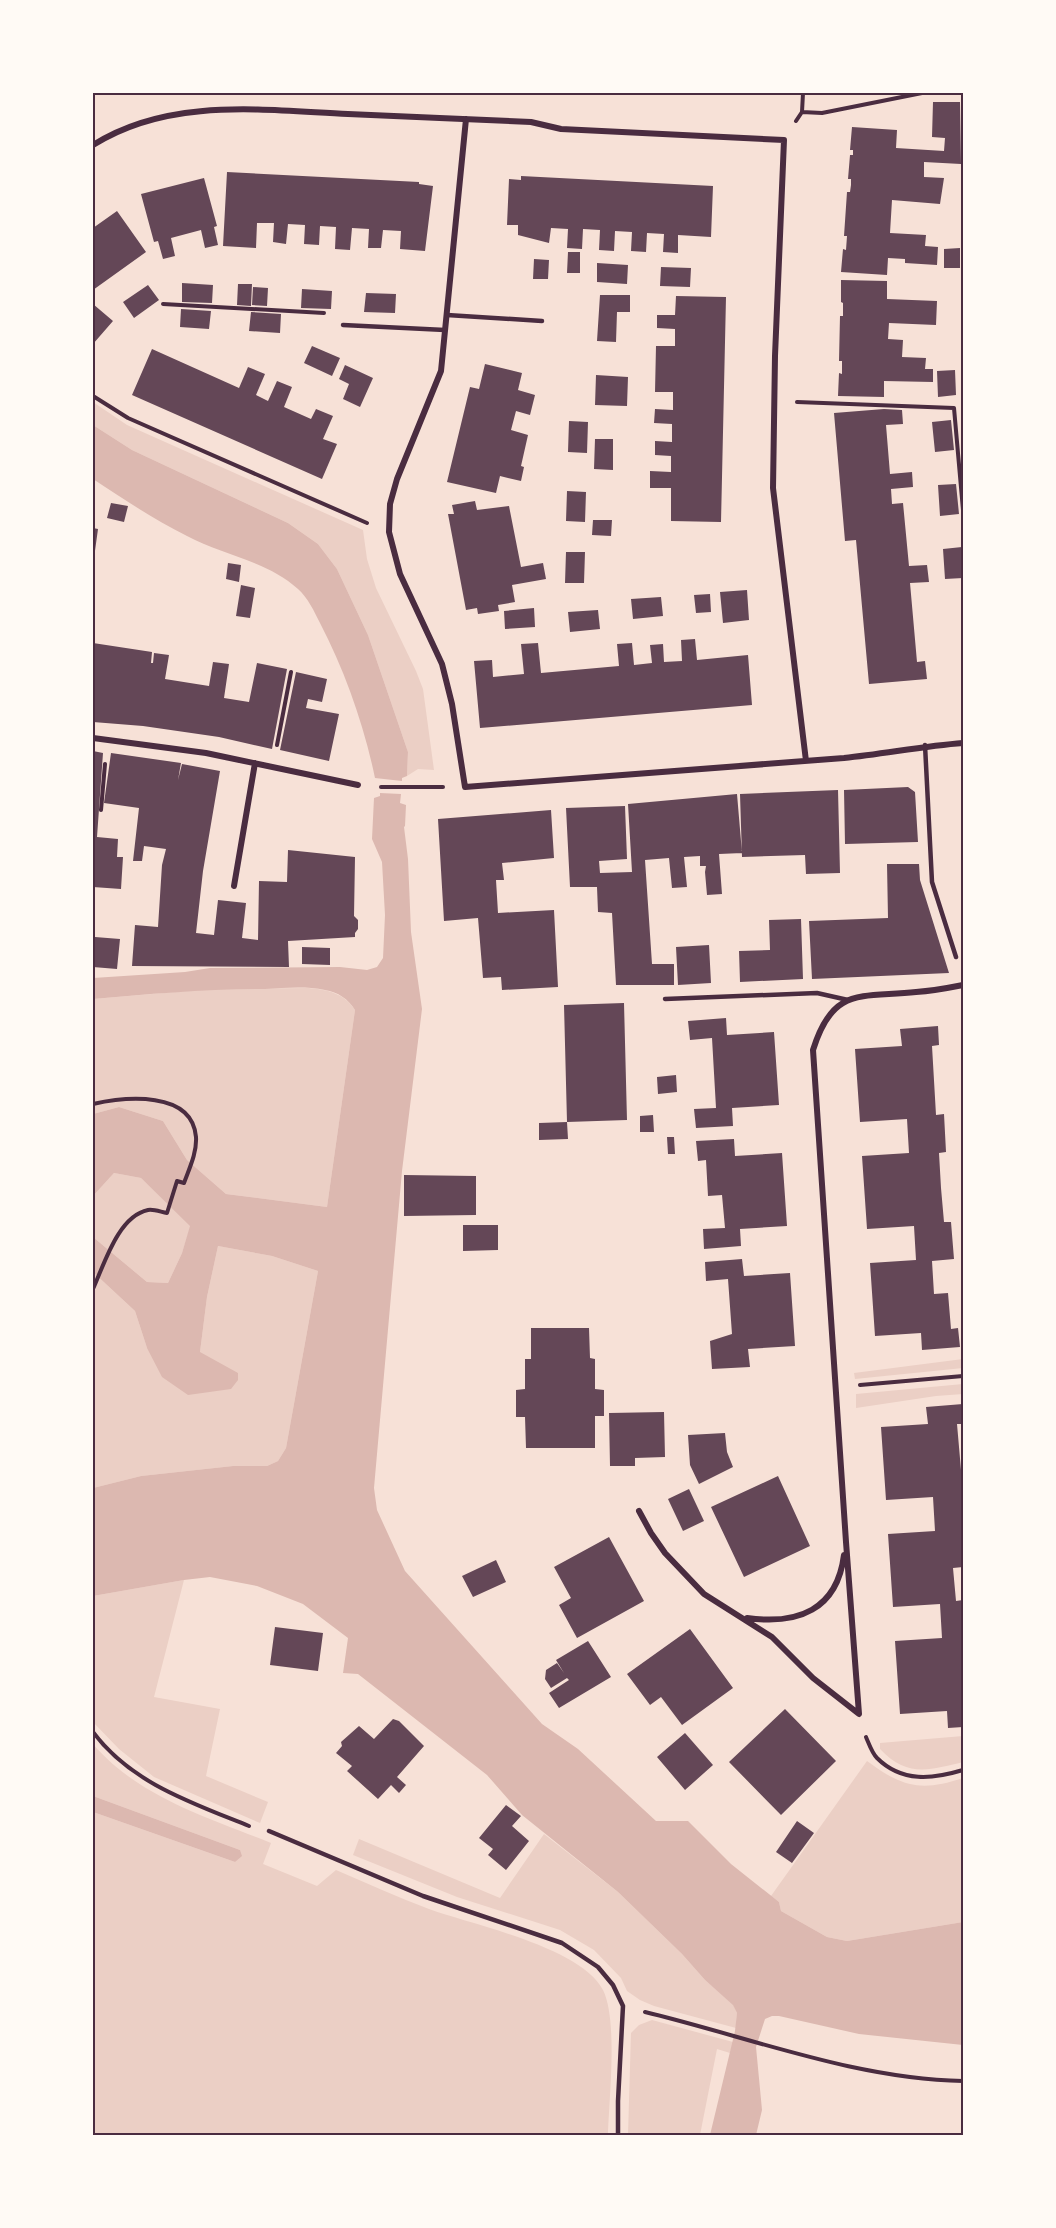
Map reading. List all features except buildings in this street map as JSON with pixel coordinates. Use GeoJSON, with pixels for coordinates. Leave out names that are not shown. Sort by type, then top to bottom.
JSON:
{"type":"FeatureCollection","features":[{"type":"Feature","properties":{"kind":"street"},"geometry":{"type":"LineString","coordinates":[[93,145],[110,135],[160,117],[218,108],[531,122],[561,129],[784,140],[773,488],[806,761]]}},
{"type":"Feature","properties":{"kind":"street"},"geometry":{"type":"LineString","coordinates":[[466,119],[441,371],[397,479],[390,504],[389,532],[400,574],[442,664],[452,704],[465,787],[806,761],[872,755],[963,742]]}},
{"type":"Feature","properties":{"kind":"street"},"geometry":{"type":"LineString","coordinates":[[93,738],[178,748],[358,785]]}},
{"type":"Feature","properties":{"kind":"street"},"geometry":{"type":"LineString","coordinates":[[234,886],[255,763]]}},
{"type":"Feature","properties":{"kind":"street"},"geometry":{"type":"LineString","coordinates":[[859,1714],[813,1050],[820,1028],[833,1010],[848,1000],[869,995],[917,993],[963,985]]}},
{"type":"Feature","properties":{"kind":"street"},"geometry":{"type":"LineString","coordinates":[[639,1511],[651,1533],[684,1574],[704,1594],[772,1637],[813,1678],[859,1714]]}},
{"type":"Feature","properties":{"kind":"street"},"geometry":{"type":"LineString","coordinates":[[744,1618],[780,1620],[797,1617],[817,1607],[835,1588],[842,1573],[846,1542]]}},
{"type":"Feature","properties":{"kind":"lane"},"geometry":{"type":"LineString","coordinates":[[447,315],[542,321]]}},
{"type":"Feature","properties":{"kind":"lane"},"geometry":{"type":"LineString","coordinates":[[343,325],[445,330]]}},
{"type":"Feature","properties":{"kind":"lane"},"geometry":{"type":"LineString","coordinates":[[925,746],[932,882],[956,957]]}},
{"type":"Feature","properties":{"kind":"lane"},"geometry":{"type":"LineString","coordinates":[[665,999],[817,993],[848,1000]]}},
{"type":"Feature","properties":{"kind":"lane"},"geometry":{"type":"LineString","coordinates":[[269,1831],[423,1896],[562,1943],[598,1967],[613,1985],[623,2006],[618,2135]]}},
{"type":"Feature","properties":{"kind":"path"},"geometry":{"type":"LineString","coordinates":[[784,140],[802,112],[803,93]]}},
{"type":"Feature","properties":{"kind":"path"},"geometry":{"type":"LineString","coordinates":[[802,112],[822,113],[922,93]]}},
{"type":"Feature","properties":{"kind":"path"},"geometry":{"type":"LineString","coordinates":[[163,304],[327,313],[343,325]]}},
{"type":"Feature","properties":{"kind":"path"},"geometry":{"type":"LineString","coordinates":[[93,396],[128,418],[389,532]]}},
{"type":"Feature","properties":{"kind":"path"},"geometry":{"type":"LineString","coordinates":[[774,401],[954,408],[963,510]]}},
{"type":"Feature","properties":{"kind":"path"},"geometry":{"type":"LineString","coordinates":[[276,750],[291,672]]}},
{"type":"Feature","properties":{"kind":"path"},"geometry":{"type":"LineString","coordinates":[[101,810],[105,763]]}},
{"type":"Feature","properties":{"kind":"path"},"geometry":{"type":"LineString","coordinates":[[380,787],[465,787]]}},
{"type":"Feature","properties":{"kind":"path"},"geometry":{"type":"LineString","coordinates":[[93,1104],[138,1098],[163,1100],[182,1112],[194,1125],[196,1140],[194,1154],[184,1183],[177,1181],[167,1213],[149,1210],[136,1216],[122,1227],[93,1289]]}},
{"type":"Feature","properties":{"kind":"path"},"geometry":{"type":"LineString","coordinates":[[835,1389],[963,1376]]}},
{"type":"Feature","properties":{"kind":"path"},"geometry":{"type":"LineString","coordinates":[[859,1714],[865,1736],[876,1757],[891,1768],[907,1776],[924,1778],[963,1770]]}},
{"type":"Feature","properties":{"kind":"path"},"geometry":{"type":"LineString","coordinates":[[93,1732],[130,1769],[159,1788],[257,1830],[269,1831]]}},
{"type":"Feature","properties":{"kind":"path"},"geometry":{"type":"LineString","coordinates":[[623,2006],[832,2062],[883,2073],[963,2080]]}},
{"type":"Feature","properties":{"kind":"shaded area"},"geometry":{"type":"Polygon","coordinates":[[[93,402],[127,425],[363,530],[367,559],[376,588],[423,689],[434,770],[418,769],[407,776],[408,752],[368,635],[337,569],[318,544],[288,523],[132,450],[93,425],[93,402]]]}},
{"type":"Feature","properties":{"kind":"shaded area"},"geometry":{"type":"Polygon","coordinates":[[[93,425],[132,450],[288,523],[318,544],[337,569],[368,635],[408,752],[407,776],[402,778],[402,781],[375,778],[359,718],[345,679],[329,641],[302,593],[286,579],[259,565],[201,543],[175,530],[93,479],[93,425]]]}},
{"type":"Feature","properties":{"kind":"shaded area"},"geometry":{"type":"Polygon","coordinates":[[[380,793],[401,794],[400,803],[406,805],[404,827],[408,859],[411,932],[422,1009],[402,1171],[374,1488],[377,1510],[405,1571],[542,1724],[578,1749],[656,1821],[688,1821],[731,1864],[779,1902],[781,1911],[827,1937],[847,1941],[963,1922],[963,2045],[859,2034],[779,2016],[765,2019],[756,2047],[762,2110],[756,2135],[710,2135],[735,2031],[737,2013],[733,2005],[618,1892],[522,1815],[487,1775],[358,1674],[343,1673],[348,1638],[303,1604],[257,1586],[210,1577],[93,1596],[93,1488],[141,1476],[233,1466],[267,1466],[278,1461],[286,1448],[318,1271],[272,1256],[218,1246],[207,1297],[200,1352],[238,1373],[238,1380],[231,1389],[188,1395],[162,1377],[147,1348],[135,1311],[93,1272],[93,1237],[147,1282],[168,1283],[182,1253],[190,1226],[141,1178],[114,1173],[93,1196],[93,1114],[119,1107],[163,1121],[187,1160],[226,1194],[327,1207],[355,1010],[346,999],[334,992],[303,988],[200,991],[93,999],[93,978],[185,972],[210,968],[340,967],[367,970],[377,967],[383,958],[385,915],[382,862],[372,839],[374,798],[380,796],[380,793]]]}},
{"type":"Feature","properties":{"kind":"shaded area"},"geometry":{"type":"Polygon","coordinates":[[[309,988],[335,993],[351,1004],[355,1010],[327,1207],[226,1194],[187,1160],[163,1121],[119,1107],[93,1114],[93,999],[211,989],[309,988]]]}},
{"type":"Feature","properties":{"kind":"shaded area"},"geometry":{"type":"Polygon","coordinates":[[[114,1173],[141,1178],[191,1225],[182,1253],[168,1283],[147,1282],[93,1237],[93,1196],[114,1173]]]}},
{"type":"Feature","properties":{"kind":"shaded area"},"geometry":{"type":"Polygon","coordinates":[[[218,1246],[272,1256],[318,1271],[286,1448],[278,1461],[267,1466],[233,1466],[141,1476],[93,1488],[93,1272],[135,1311],[147,1348],[200,1352],[207,1297],[218,1246]]]}},
{"type":"Feature","properties":{"kind":"shaded area"},"geometry":{"type":"Polygon","coordinates":[[[963,1359],[963,1368],[855,1379],[854,1373],[963,1359]]]}},
{"type":"Feature","properties":{"kind":"shaded area"},"geometry":{"type":"Polygon","coordinates":[[[963,1384],[963,1394],[856,1408],[856,1394],[963,1384]]]}},
{"type":"Feature","properties":{"kind":"shaded area"},"geometry":{"type":"Polygon","coordinates":[[[184,1580],[154,1697],[220,1709],[206,1776],[268,1802],[260,1823],[154,1777],[119,1749],[93,1722],[93,1596],[184,1580]]]}},
{"type":"Feature","properties":{"kind":"shaded area"},"geometry":{"type":"Polygon","coordinates":[[[963,1736],[963,1762],[929,1769],[909,1768],[890,1758],[880,1749],[880,1743],[963,1736]]]}},
{"type":"Feature","properties":{"kind":"shaded area"},"geometry":{"type":"Polygon","coordinates":[[[93,1744],[131,1778],[153,1792],[199,1815],[271,1843],[263,1864],[317,1886],[336,1870],[429,1909],[524,1939],[573,1961],[591,1975],[603,1990],[608,2003],[612,2060],[608,2135],[93,2135],[93,1812],[235,1862],[240,1850],[93,1796],[93,1744]]]}},
{"type":"Feature","properties":{"kind":"shaded area"},"geometry":{"type":"Polygon","coordinates":[[[867,1761],[891,1777],[923,1786],[963,1778],[963,1922],[847,1941],[827,1937],[781,1911],[779,1902],[771,1896],[867,1761]]]}},
{"type":"Feature","properties":{"kind":"shaded area"},"geometry":{"type":"Polygon","coordinates":[[[93,1796],[240,1850],[242,1856],[235,1862],[93,1812],[93,1796]]]}},
{"type":"Feature","properties":{"kind":"shaded area"},"geometry":{"type":"Polygon","coordinates":[[[544,1834],[618,1892],[682,1954],[705,1980],[733,2004],[737,2013],[736,2028],[654,2006],[640,2000],[627,1991],[621,1978],[594,1950],[560,1930],[457,1897],[353,1855],[359,1839],[500,1898],[544,1834]]]}},
{"type":"Feature","properties":{"kind":"shaded area"},"geometry":{"type":"Polygon","coordinates":[[[652,2020],[733,2042],[730,2053],[717,2049],[700,2135],[628,2135],[631,2033],[639,2025],[652,2020]]]}}]}
